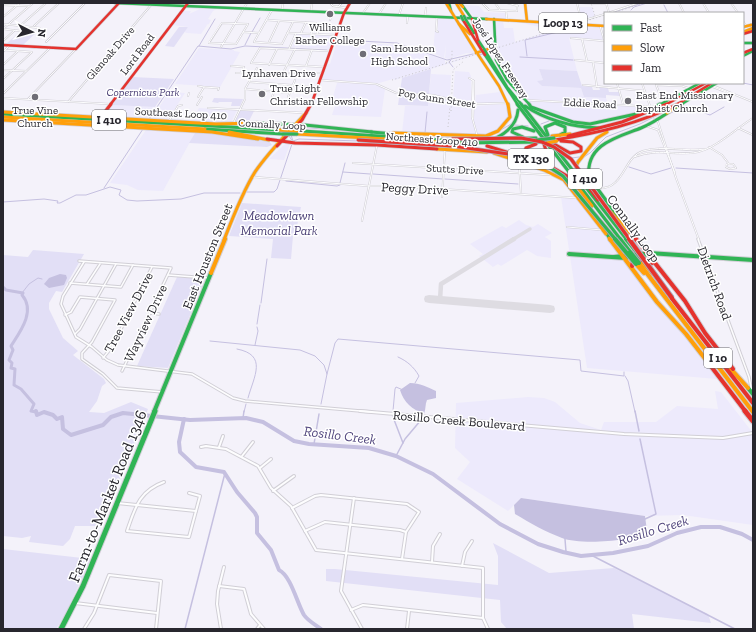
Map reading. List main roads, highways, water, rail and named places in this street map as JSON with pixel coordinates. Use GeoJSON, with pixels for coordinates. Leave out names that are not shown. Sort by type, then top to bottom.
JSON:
{"type":"FeatureCollection","features":[{"type":"Feature","properties":{"kind":"main road","name":"Loop 13"},"geometry":{"type":"LineString","coordinates":[[115,3],[187,4],[272,10],[582,23],[602,26]]}},
{"type":"Feature","properties":{"kind":"main road"},"geometry":{"type":"LineString","coordinates":[[3,45],[76,49],[119,3]]}},
{"type":"Feature","properties":{"kind":"main road","name":"East Houston Street"},"geometry":{"type":"LineString","coordinates":[[171,371],[210,278],[238,204],[252,177],[270,153],[298,124],[306,113],[318,87],[344,13],[350,3]]}},
{"type":"Feature","properties":{"kind":"main road"},"geometry":{"type":"LineString","coordinates":[[446,3],[456,17],[476,53],[494,48]]}},
{"type":"Feature","properties":{"kind":"main road"},"geometry":{"type":"LineString","coordinates":[[449,3],[451,11]]}},
{"type":"Feature","properties":{"kind":"main road"},"geometry":{"type":"LineString","coordinates":[[457,3],[464,7],[473,19],[477,40]]}},
{"type":"Feature","properties":{"kind":"main road","name":"José López Freeway"},"geometry":{"type":"LineString","coordinates":[[457,3],[501,83],[547,140]]}},
{"type":"Feature","properties":{"kind":"main road"},"geometry":{"type":"LineString","coordinates":[[525,3],[527,21]]}},
{"type":"Feature","properties":{"kind":"main road","name":"Lord Road"},"geometry":{"type":"LineString","coordinates":[[100,117],[187,4]]}},
{"type":"Feature","properties":{"kind":"main road"},"geometry":{"type":"LineString","coordinates":[[494,19],[494,48],[496,59],[504,76],[524,100],[531,107],[539,111],[586,124],[601,123],[646,112],[651,110],[653,107],[685,98]]}},
{"type":"Feature","properties":{"kind":"main road"},"geometry":{"type":"LineString","coordinates":[[459,24],[477,40]]}},
{"type":"Feature","properties":{"kind":"main road"},"geometry":{"type":"LineString","coordinates":[[744,55],[753,50]]}},
{"type":"Feature","properties":{"kind":"main road","name":"Southeast Loop 410"},"geometry":{"type":"LineString","coordinates":[[3,113],[100,117],[168,122],[298,124],[372,132],[478,136],[495,133],[508,120],[511,112],[492,74],[476,53]]}},
{"type":"Feature","properties":{"kind":"main road","name":"José López Freeway"},"geometry":{"type":"LineString","coordinates":[[486,55],[507,87],[547,140]]}},
{"type":"Feature","properties":{"kind":"main road"},"geometry":{"type":"LineString","coordinates":[[501,83],[510,100],[534,131]]}},
{"type":"Feature","properties":{"kind":"main road"},"geometry":{"type":"LineString","coordinates":[[665,103],[698,84]]}},
{"type":"Feature","properties":{"kind":"main road","name":"Connally Loop"},"geometry":{"type":"LineString","coordinates":[[685,98],[705,84]]}},
{"type":"Feature","properties":{"kind":"main road"},"geometry":{"type":"LineString","coordinates":[[714,85],[644,126],[607,141],[592,160],[587,171],[597,189],[651,260],[685,301],[705,333],[748,388]]}},
{"type":"Feature","properties":{"kind":"main road","name":"Connally Loop"},"geometry":{"type":"LineString","coordinates":[[3,113],[306,135],[489,144],[547,140],[634,121],[714,85]]}},
{"type":"Feature","properties":{"kind":"main road"},"geometry":{"type":"LineString","coordinates":[[507,87],[525,106],[575,184]]}},
{"type":"Feature","properties":{"kind":"main road"},"geometry":{"type":"LineString","coordinates":[[667,113],[685,98]]}},
{"type":"Feature","properties":{"kind":"main road"},"geometry":{"type":"LineString","coordinates":[[525,106],[540,115],[575,126],[600,128]]}},
{"type":"Feature","properties":{"kind":"main road"},"geometry":{"type":"LineString","coordinates":[[486,140],[504,133],[517,120],[519,114],[518,110]]}},
{"type":"Feature","properties":{"kind":"main road"},"geometry":{"type":"LineString","coordinates":[[37,114],[110,120]]}},
{"type":"Feature","properties":{"kind":"main road","name":"Southeast Loop 410"},"geometry":{"type":"LineString","coordinates":[[3,118],[212,132],[269,140],[279,143]]}},
{"type":"Feature","properties":{"kind":"main road","name":"Connally Loop"},"geometry":{"type":"LineString","coordinates":[[3,118],[210,129],[281,132],[302,131],[471,142],[547,140]]}},
{"type":"Feature","properties":{"kind":"main road"},"geometry":{"type":"LineString","coordinates":[[547,140],[547,152],[545,156],[537,158],[528,156],[525,153],[525,149],[529,146],[547,140],[634,121]]}},
{"type":"Feature","properties":{"kind":"main road"},"geometry":{"type":"LineString","coordinates":[[579,176],[576,166],[578,162],[598,138],[634,121]]}},
{"type":"Feature","properties":{"kind":"main road"},"geometry":{"type":"LineString","coordinates":[[547,140],[518,136],[512,132],[515,128],[522,126],[534,131],[547,140],[564,151],[570,154],[575,154],[582,151],[581,146],[576,143],[547,140]]}},
{"type":"Feature","properties":{"kind":"main road"},"geometry":{"type":"LineString","coordinates":[[210,129],[269,140]]}},
{"type":"Feature","properties":{"kind":"main road"},"geometry":{"type":"LineString","coordinates":[[481,146],[547,140],[612,131]]}},
{"type":"Feature","properties":{"kind":"main road"},"geometry":{"type":"LineString","coordinates":[[372,132],[420,137]]}},
{"type":"Feature","properties":{"kind":"main road"},"geometry":{"type":"LineString","coordinates":[[345,134],[420,137]]}},
{"type":"Feature","properties":{"kind":"main road"},"geometry":{"type":"LineString","coordinates":[[306,135],[476,149],[522,156],[542,162],[557,171],[566,180],[639,263]]}},
{"type":"Feature","properties":{"kind":"main road","name":"Connally Loop"},"geometry":{"type":"LineString","coordinates":[[420,137],[452,139],[523,138],[543,142],[561,151],[571,159],[672,298]]}},
{"type":"Feature","properties":{"kind":"main road","name":"TX 130"},"geometry":{"type":"LineString","coordinates":[[412,138],[547,140],[592,192],[627,240]]}},
{"type":"Feature","properties":{"kind":"main road","name":"I 10"},"geometry":{"type":"LineString","coordinates":[[547,140],[620,239],[753,412]]}},
{"type":"Feature","properties":{"kind":"main road","name":"I 10"},"geometry":{"type":"LineString","coordinates":[[547,140],[636,251],[639,263],[672,298],[753,402]]}},
{"type":"Feature","properties":{"kind":"main road","name":"Northeast Loop 410"},"geometry":{"type":"LineString","coordinates":[[279,143],[289,142],[377,145],[492,153],[556,175],[568,184],[610,239]]}},
{"type":"Feature","properties":{"kind":"main road","name":"TX 130"},"geometry":{"type":"LineString","coordinates":[[446,143],[501,149],[552,167],[566,175],[575,184],[584,197],[620,239]]}},
{"type":"Feature","properties":{"kind":"main road"},"geometry":{"type":"LineString","coordinates":[[592,192],[631,234]]}},
{"type":"Feature","properties":{"kind":"main road"},"geometry":{"type":"LineString","coordinates":[[584,197],[610,239],[619,250],[620,257],[630,264],[657,302],[686,334],[753,421]]}},
{"type":"Feature","properties":{"kind":"main road"},"geometry":{"type":"LineString","coordinates":[[641,247],[654,253]]}},
{"type":"Feature","properties":{"kind":"main road"},"geometry":{"type":"LineString","coordinates":[[651,260],[654,253]]}},
{"type":"Feature","properties":{"kind":"main road"},"geometry":{"type":"LineString","coordinates":[[569,254],[620,257],[654,253],[753,260]]}},
{"type":"Feature","properties":{"kind":"main road"},"geometry":{"type":"LineString","coordinates":[[633,269],[633,260],[638,259],[648,260],[656,265]]}},
{"type":"Feature","properties":{"kind":"main road"},"geometry":{"type":"LineString","coordinates":[[684,314],[753,394]]}},
{"type":"Feature","properties":{"kind":"main road","name":"Farm-to-Market Road 1346"},"geometry":{"type":"LineString","coordinates":[[61,629],[75,603],[171,371]]}},
{"type":"Feature","properties":{"kind":"waterway"},"geometry":{"type":"LineString","coordinates":[[631,10],[634,7],[647,3]]}},
{"type":"Feature","properties":{"kind":"waterway"},"geometry":{"type":"LineString","coordinates":[[614,12],[639,4]]}},
{"type":"Feature","properties":{"kind":"waterway"},"geometry":{"type":"LineString","coordinates":[[664,5],[668,12]]}},
{"type":"Feature","properties":{"kind":"waterway"},"geometry":{"type":"LineString","coordinates":[[252,32],[260,18]]}},
{"type":"Feature","properties":{"kind":"waterway"},"geometry":{"type":"LineString","coordinates":[[199,46],[215,19]]}},
{"type":"Feature","properties":{"kind":"waterway"},"geometry":{"type":"LineString","coordinates":[[576,23],[580,22]]}},
{"type":"Feature","properties":{"kind":"waterway"},"geometry":{"type":"LineString","coordinates":[[568,27],[574,25]]}},
{"type":"Feature","properties":{"kind":"waterway"},"geometry":{"type":"LineString","coordinates":[[527,56],[525,40],[566,30],[566,28]]}},
{"type":"Feature","properties":{"kind":"waterway"},"geometry":{"type":"LineString","coordinates":[[245,45],[251,33]]}},
{"type":"Feature","properties":{"kind":"waterway"},"geometry":{"type":"LineString","coordinates":[[340,40],[397,43],[447,60],[473,54]]}},
{"type":"Feature","properties":{"kind":"waterway"},"geometry":{"type":"LineString","coordinates":[[11,46],[35,48]]}},
{"type":"Feature","properties":{"kind":"waterway"},"geometry":{"type":"LineString","coordinates":[[149,119],[198,46],[231,49],[245,46],[327,50]]}},
{"type":"Feature","properties":{"kind":"waterway"},"geometry":{"type":"LineString","coordinates":[[486,53],[493,52]]}},
{"type":"Feature","properties":{"kind":"waterway"},"geometry":{"type":"LineString","coordinates":[[479,55],[483,54]]}},
{"type":"Feature","properties":{"kind":"waterway"},"geometry":{"type":"LineString","coordinates":[[520,57],[573,60]]}},
{"type":"Feature","properties":{"kind":"waterway"},"geometry":{"type":"LineString","coordinates":[[451,60],[449,62],[453,67]]}},
{"type":"Feature","properties":{"kind":"waterway"},"geometry":{"type":"LineString","coordinates":[[744,83],[753,85]]}},
{"type":"Feature","properties":{"kind":"waterway"},"geometry":{"type":"LineString","coordinates":[[664,116],[686,106],[710,115],[724,107]]}},
{"type":"Feature","properties":{"kind":"waterway"},"geometry":{"type":"LineString","coordinates":[[425,133],[427,112]]}},
{"type":"Feature","properties":{"kind":"waterway"},"geometry":{"type":"LineString","coordinates":[[584,157],[606,137],[640,124],[662,113]]}},
{"type":"Feature","properties":{"kind":"waterway"},"geometry":{"type":"LineString","coordinates":[[541,124],[549,121]]}},
{"type":"Feature","properties":{"kind":"waterway"},"geometry":{"type":"LineString","coordinates":[[489,137],[511,124]]}},
{"type":"Feature","properties":{"kind":"waterway"},"geometry":{"type":"LineString","coordinates":[[515,125],[528,126]]}},
{"type":"Feature","properties":{"kind":"waterway"},"geometry":{"type":"LineString","coordinates":[[296,130],[299,127],[408,136]]}},
{"type":"Feature","properties":{"kind":"waterway"},"geometry":{"type":"LineString","coordinates":[[104,188],[143,129]]}},
{"type":"Feature","properties":{"kind":"waterway"},"geometry":{"type":"LineString","coordinates":[[291,135],[293,141],[299,139],[358,141]]}},
{"type":"Feature","properties":{"kind":"waterway"},"geometry":{"type":"LineString","coordinates":[[289,136],[293,142]]}},
{"type":"Feature","properties":{"kind":"waterway"},"geometry":{"type":"LineString","coordinates":[[417,137],[452,138]]}},
{"type":"Feature","properties":{"kind":"waterway"},"geometry":{"type":"LineString","coordinates":[[247,192],[274,192],[277,189],[292,144]]}},
{"type":"Feature","properties":{"kind":"waterway"},"geometry":{"type":"LineString","coordinates":[[481,149],[503,153]]}},
{"type":"Feature","properties":{"kind":"waterway"},"geometry":{"type":"LineString","coordinates":[[513,156],[540,164]]}},
{"type":"Feature","properties":{"kind":"waterway"},"geometry":{"type":"LineString","coordinates":[[572,158],[579,157]]}},
{"type":"Feature","properties":{"kind":"waterway"},"geometry":{"type":"LineString","coordinates":[[545,163],[554,161]]}},
{"type":"Feature","properties":{"kind":"waterway"},"geometry":{"type":"LineString","coordinates":[[340,183],[345,163]]}},
{"type":"Feature","properties":{"kind":"waterway"},"geometry":{"type":"LineString","coordinates":[[629,167],[651,174],[671,168]]}},
{"type":"Feature","properties":{"kind":"waterway"},"geometry":{"type":"LineString","coordinates":[[676,168],[753,173]]}},
{"type":"Feature","properties":{"kind":"waterway"},"geometry":{"type":"LineString","coordinates":[[343,172],[370,174]]}},
{"type":"Feature","properties":{"kind":"waterway"},"geometry":{"type":"LineString","coordinates":[[373,174],[443,179]]}},
{"type":"Feature","properties":{"kind":"waterway"},"geometry":{"type":"LineString","coordinates":[[445,179],[518,184]]}},
{"type":"Feature","properties":{"kind":"waterway"},"geometry":{"type":"LineString","coordinates":[[286,181],[337,186],[340,185]]}},
{"type":"Feature","properties":{"kind":"waterway"},"geometry":{"type":"LineString","coordinates":[[3,202],[44,199],[58,201],[57,203],[60,203],[76,195],[86,195],[110,187],[121,190],[119,195],[127,200],[137,201],[181,199],[204,193],[240,193]]}},
{"type":"Feature","properties":{"kind":"waterway"},"geometry":{"type":"LineString","coordinates":[[261,303],[267,259]]}},
{"type":"Feature","properties":{"kind":"waterway"},"geometry":{"type":"LineString","coordinates":[[22,293],[29,284],[38,278],[42,279]]}},
{"type":"Feature","properties":{"kind":"waterway","name":"Rosillo Creek"},"geometry":{"type":"LineString","coordinates":[[3,287],[6,290],[23,293],[22,295],[26,301],[27,314],[25,321],[11,346],[13,350],[9,360],[12,363],[11,368],[15,369],[14,385],[21,389],[34,404],[31,411],[36,412]]}},
{"type":"Feature","properties":{"kind":"waterway"},"geometry":{"type":"LineString","coordinates":[[257,324],[260,305]]}},
{"type":"Feature","properties":{"kind":"waterway"},"geometry":{"type":"LineString","coordinates":[[255,345],[258,331],[257,327]]}},
{"type":"Feature","properties":{"kind":"waterway"},"geometry":{"type":"LineString","coordinates":[[327,374],[335,343],[338,339],[580,360],[581,371],[624,376],[624,372]]}},
{"type":"Feature","properties":{"kind":"waterway"},"geometry":{"type":"LineString","coordinates":[[210,341],[300,350],[315,356],[324,365],[327,374]]}},
{"type":"Feature","properties":{"kind":"waterway"},"geometry":{"type":"LineString","coordinates":[[237,349],[247,352],[253,356],[256,361],[255,374],[248,398]]}},
{"type":"Feature","properties":{"kind":"waterway"},"geometry":{"type":"LineString","coordinates":[[398,357],[410,365],[419,376],[415,383]]}},
{"type":"Feature","properties":{"kind":"waterway"},"geometry":{"type":"LineString","coordinates":[[321,404],[327,374]]}},
{"type":"Feature","properties":{"kind":"waterway"},"geometry":{"type":"LineString","coordinates":[[625,376],[628,381],[635,412]]}},
{"type":"Feature","properties":{"kind":"waterway"},"geometry":{"type":"LineString","coordinates":[[393,411],[395,389],[396,387],[403,390]]}},
{"type":"Feature","properties":{"kind":"waterway"},"geometry":{"type":"LineString","coordinates":[[244,412],[246,404]]}},
{"type":"Feature","properties":{"kind":"waterway","name":"Rosillo Creek"},"geometry":{"type":"LineString","coordinates":[[36,411],[37,415],[44,412],[53,415],[57,419],[62,417],[63,429],[71,435],[103,425],[111,417],[123,413],[184,419]]}},
{"type":"Feature","properties":{"kind":"waterway","name":"Rosillo Creek"},"geometry":{"type":"LineString","coordinates":[[243,418],[244,411]]}},
{"type":"Feature","properties":{"kind":"waterway"},"geometry":{"type":"LineString","coordinates":[[635,411],[639,431]]}},
{"type":"Feature","properties":{"kind":"waterway"},"geometry":{"type":"LineString","coordinates":[[314,444],[319,414]]}},
{"type":"Feature","properties":{"kind":"waterway"},"geometry":{"type":"LineString","coordinates":[[393,417],[403,443]]}},
{"type":"Feature","properties":{"kind":"waterway","name":"Rosillo Creek"},"geometry":{"type":"LineString","coordinates":[[184,419],[246,418],[263,422],[294,441],[309,444],[369,448],[396,456],[433,474],[500,524],[538,544],[581,556],[613,553],[648,546],[677,533],[701,527],[720,527],[742,534],[753,540]]}},
{"type":"Feature","properties":{"kind":"waterway"},"geometry":{"type":"LineString","coordinates":[[184,419],[179,442],[180,452],[196,467],[224,472],[237,492],[255,513],[257,517],[257,533],[271,550],[279,570],[287,578],[304,615],[321,629]]}},
{"type":"Feature","properties":{"kind":"waterway"},"geometry":{"type":"LineString","coordinates":[[403,443],[421,420]]}},
{"type":"Feature","properties":{"kind":"waterway"},"geometry":{"type":"LineString","coordinates":[[640,439],[656,514],[645,519]]}},
{"type":"Feature","properties":{"kind":"waterway"},"geometry":{"type":"LineString","coordinates":[[396,456],[403,443]]}},
{"type":"Feature","properties":{"kind":"waterway"},"geometry":{"type":"LineString","coordinates":[[185,629],[225,473]]}},
{"type":"Feature","properties":{"kind":"waterway"},"geometry":{"type":"LineString","coordinates":[[565,539],[566,552]]}},
{"type":"Feature","properties":{"kind":"waterway"},"geometry":{"type":"LineString","coordinates":[[591,555],[735,629]]}},
{"type":"Feature","properties":{"kind":"railway"},"geometry":{"type":"LineString","coordinates":[[591,3],[595,16],[591,19]]}},
{"type":"Feature","properties":{"kind":"railway"},"geometry":{"type":"LineString","coordinates":[[615,12],[645,3]]}},
{"type":"Feature","properties":{"kind":"railway"},"geometry":{"type":"LineString","coordinates":[[591,19],[604,15]]}},
{"type":"Feature","properties":{"kind":"railway"},"geometry":{"type":"LineString","coordinates":[[392,80],[591,19]]}},
{"type":"Feature","properties":{"kind":"railway"},"geometry":{"type":"LineString","coordinates":[[446,63],[452,58],[452,49]]}},
{"type":"Feature","properties":{"kind":"railway"},"geometry":{"type":"LineString","coordinates":[[451,111],[453,70],[464,61]]}},
{"type":"Feature","properties":{"kind":"railway"},"geometry":{"type":"LineString","coordinates":[[448,127],[450,106]]}},
{"type":"Feature","properties":{"kind":"place","name":"Williams Barber College"},"geometry":{"type":"Point","coordinates":[330,14]}},
{"type":"Feature","properties":{"kind":"place","name":"Sam Houston High School"},"geometry":{"type":"Point","coordinates":[363,54]}},
{"type":"Feature","properties":{"kind":"place","name":"True Light Christian Fellowship"},"geometry":{"type":"Point","coordinates":[262,94]}},
{"type":"Feature","properties":{"kind":"place","name":"True Vine Church"},"geometry":{"type":"Point","coordinates":[35,97]}},
{"type":"Feature","properties":{"kind":"place","name":"East End Missionary Baptist Church"},"geometry":{"type":"Point","coordinates":[628,101]}},
{"type":"Feature","properties":{"kind":"park label","name":"Copernicus Park"},"geometry":{"type":"Point","coordinates":[143,92]}},
{"type":"Feature","properties":{"kind":"park label","name":"Meadowlawn Memorial Park"},"geometry":{"type":"Point","coordinates":[279,222]}}]}
